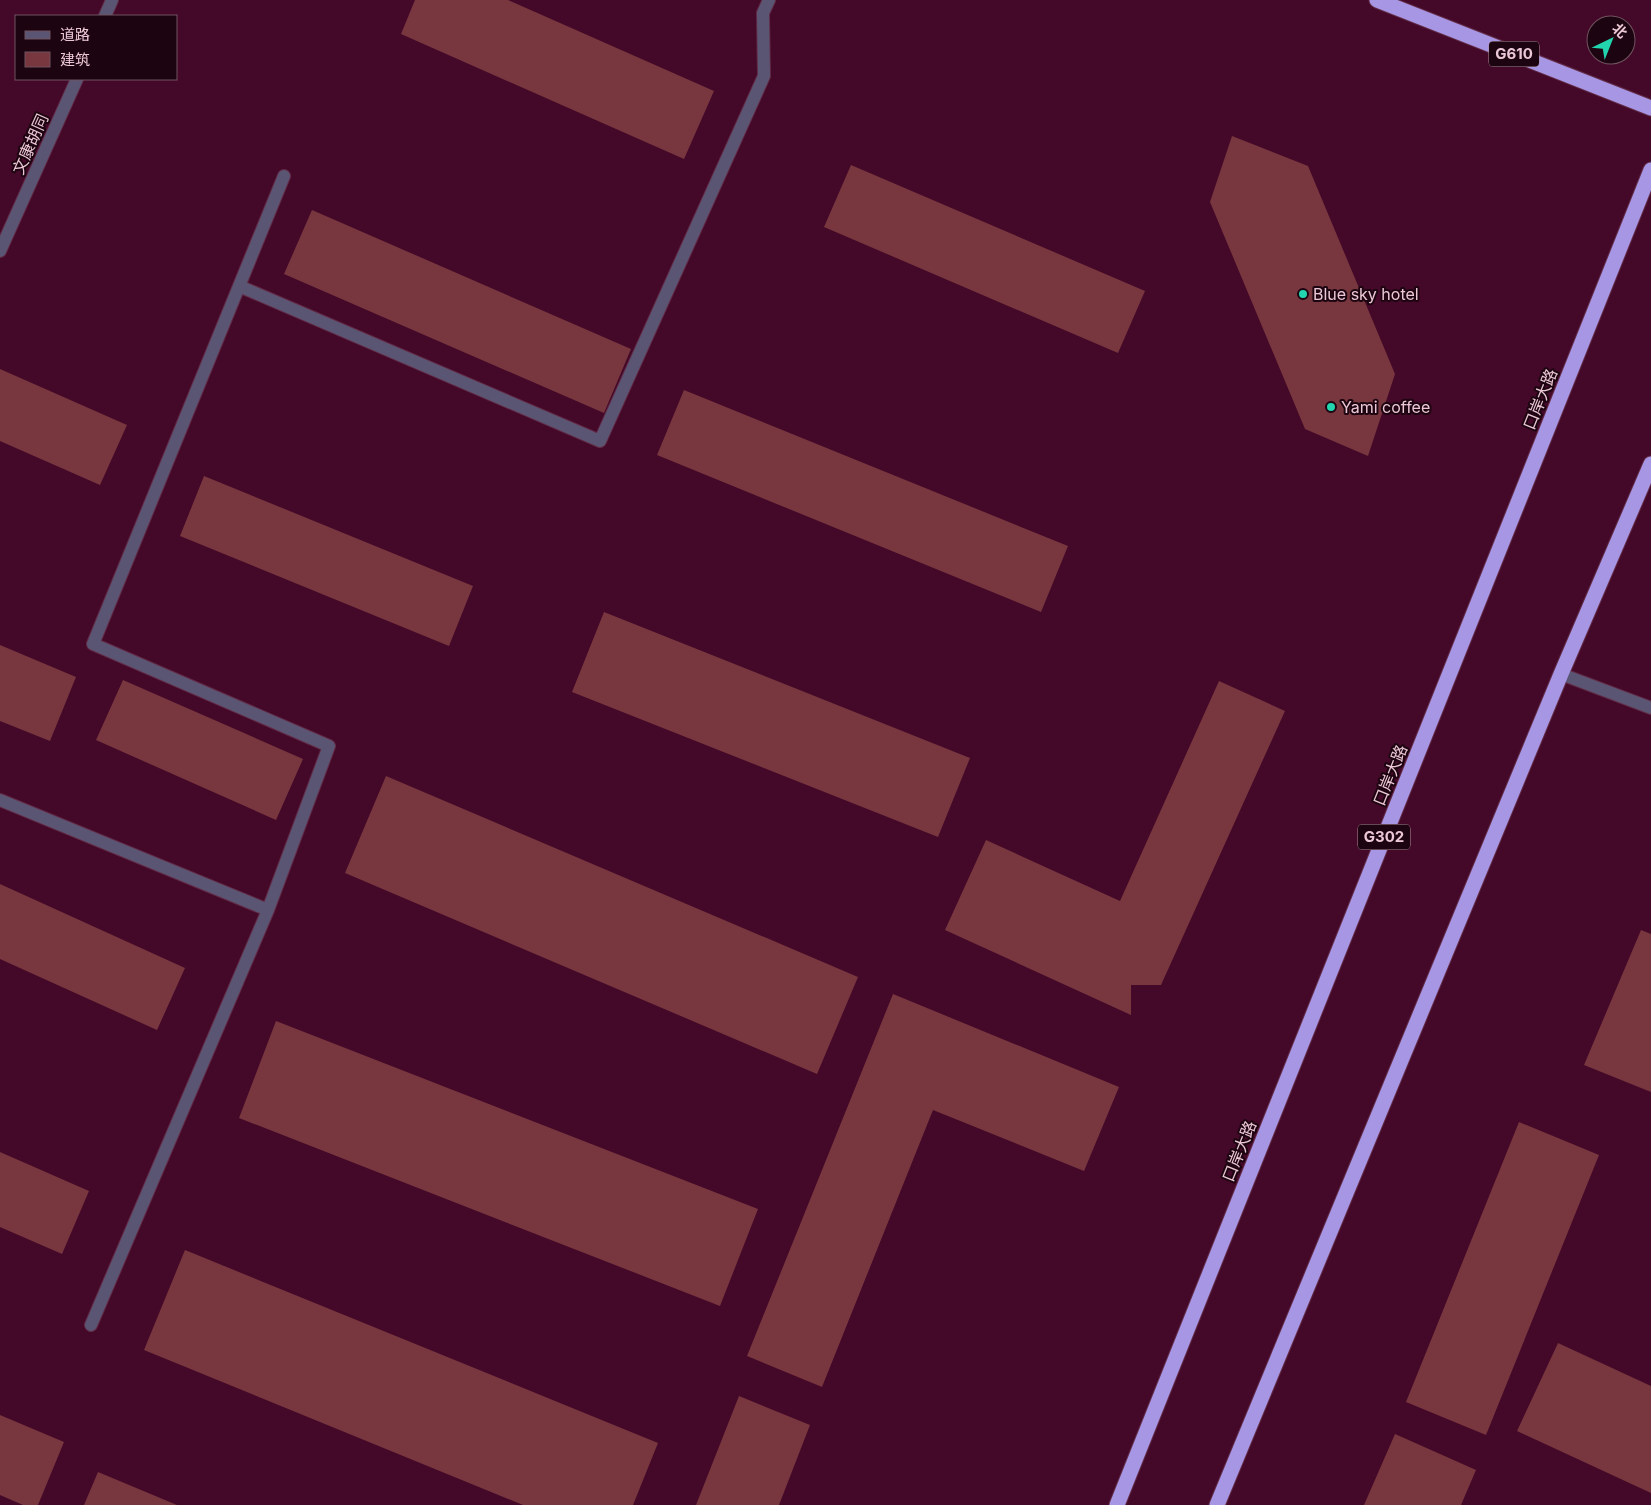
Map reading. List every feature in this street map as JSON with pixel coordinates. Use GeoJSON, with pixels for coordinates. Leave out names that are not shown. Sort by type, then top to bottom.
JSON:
{"type":"FeatureCollection","features":[{"type":"Feature","properties":{"kind":"highway","name":"G610"},"geometry":{"type":"LineString","coordinates":[[1377,0],[1651,108]]}},
{"type":"Feature","properties":{"kind":"highway","name":"口岸大路"},"geometry":{"type":"LineString","coordinates":[[1117,1505],[1651,170]]}},
{"type":"Feature","properties":{"kind":"highway"},"geometry":{"type":"LineString","coordinates":[[1217,1505],[1561,674],[1651,464]]}},
{"type":"Feature","properties":{"kind":"street"},"geometry":{"type":"LineString","coordinates":[[105,15],[112,0]]}},
{"type":"Feature","properties":{"kind":"street"},"geometry":{"type":"LineString","coordinates":[[239,286],[600,441],[764,76],[763,13],[769,0]]}},
{"type":"Feature","properties":{"kind":"street","name":"文康胡同"},"geometry":{"type":"LineString","coordinates":[[0,251],[77,80]]}},
{"type":"Feature","properties":{"kind":"street"},"geometry":{"type":"LineString","coordinates":[[91,1325],[268,910],[329,746],[93,644],[284,176]]}},
{"type":"Feature","properties":{"kind":"street"},"geometry":{"type":"LineString","coordinates":[[1561,674],[1651,708]]}},
{"type":"Feature","properties":{"kind":"street"},"geometry":{"type":"LineString","coordinates":[[0,800],[268,910]]}},
{"type":"Feature","properties":{"kind":"building"},"geometry":{"type":"Polygon","coordinates":[[[415,0],[508,0],[714,91],[684,159],[401,34],[415,0]]]}},
{"type":"Feature","properties":{"kind":"building"},"geometry":{"type":"Polygon","coordinates":[[[1232,136],[1308,166],[1395,374],[1368,456],[1305,429],[1210,202],[1232,136]]]}},
{"type":"Feature","properties":{"kind":"building"},"geometry":{"type":"Polygon","coordinates":[[[851,165],[1145,291],[1118,353],[824,227],[851,165]]]}},
{"type":"Feature","properties":{"kind":"building"},"geometry":{"type":"Polygon","coordinates":[[[312,210],[631,349],[604,413],[284,274],[312,210]]]}},
{"type":"Feature","properties":{"kind":"building"},"geometry":{"type":"Polygon","coordinates":[[[0,369],[127,425],[100,485],[0,441],[0,369]]]}},
{"type":"Feature","properties":{"kind":"building"},"geometry":{"type":"Polygon","coordinates":[[[684,390],[1068,546],[1041,612],[657,455],[684,390]]]}},
{"type":"Feature","properties":{"kind":"building"},"geometry":{"type":"Polygon","coordinates":[[[204,476],[473,586],[449,646],[180,536],[204,476]]]}},
{"type":"Feature","properties":{"kind":"building"},"geometry":{"type":"Polygon","coordinates":[[[604,612],[970,758],[938,837],[572,692],[604,612]]]}},
{"type":"Feature","properties":{"kind":"building"},"geometry":{"type":"Polygon","coordinates":[[[0,645],[76,677],[50,741],[0,721],[0,645]]]}},
{"type":"Feature","properties":{"kind":"building"},"geometry":{"type":"Polygon","coordinates":[[[123,680],[303,759],[276,820],[96,740],[123,680]]]}},
{"type":"Feature","properties":{"kind":"building"},"geometry":{"type":"Polygon","coordinates":[[[1219,681],[1285,711],[1161,985],[1131,985],[1131,1015],[945,930],[986,840],[1120,901],[1219,681]]]}},
{"type":"Feature","properties":{"kind":"building"},"geometry":{"type":"Polygon","coordinates":[[[386,776],[858,977],[817,1074],[345,873],[386,776]]]}},
{"type":"Feature","properties":{"kind":"building"},"geometry":{"type":"Polygon","coordinates":[[[0,884],[185,968],[157,1030],[0,959],[0,884]]]}},
{"type":"Feature","properties":{"kind":"building"},"geometry":{"type":"Polygon","coordinates":[[[1641,930],[1651,934],[1651,1092],[1584,1065],[1641,930]]]}},
{"type":"Feature","properties":{"kind":"building"},"geometry":{"type":"Polygon","coordinates":[[[893,994],[1119,1087],[1084,1171],[933,1110],[822,1387],[747,1356],[893,994]]]}},
{"type":"Feature","properties":{"kind":"building"},"geometry":{"type":"Polygon","coordinates":[[[276,1021],[758,1209],[720,1306],[239,1118],[276,1021]]]}},
{"type":"Feature","properties":{"kind":"building"},"geometry":{"type":"Polygon","coordinates":[[[1519,1122],[1599,1155],[1486,1435],[1406,1402],[1519,1122]]]}},
{"type":"Feature","properties":{"kind":"building"},"geometry":{"type":"Polygon","coordinates":[[[0,1152],[89,1191],[62,1254],[0,1227],[0,1152]]]}},
{"type":"Feature","properties":{"kind":"building"},"geometry":{"type":"Polygon","coordinates":[[[185,1250],[658,1443],[633,1505],[523,1505],[144,1350],[185,1250]]]}},
{"type":"Feature","properties":{"kind":"building"},"geometry":{"type":"Polygon","coordinates":[[[1558,1343],[1651,1386],[1651,1493],[1517,1431],[1558,1343]]]}},
{"type":"Feature","properties":{"kind":"building"},"geometry":{"type":"Polygon","coordinates":[[[739,1396],[810,1425],[779,1505],[696,1505],[739,1396]]]}},
{"type":"Feature","properties":{"kind":"building"},"geometry":{"type":"Polygon","coordinates":[[[0,1415],[64,1442],[38,1505],[23,1505],[0,1495],[0,1415]]]}},
{"type":"Feature","properties":{"kind":"building"},"geometry":{"type":"Polygon","coordinates":[[[1395,1434],[1476,1470],[1461,1505],[1364,1505],[1395,1434]]]}},
{"type":"Feature","properties":{"kind":"building"},"geometry":{"type":"Polygon","coordinates":[[[98,1472],[177,1505],[84,1505],[98,1472]]]}},
{"type":"Feature","properties":{"kind":"place","name":"Blue sky hotel"},"geometry":{"type":"Point","coordinates":[1303,294]}},
{"type":"Feature","properties":{"kind":"place","name":"Yami coffee"},"geometry":{"type":"Point","coordinates":[1331,407]}}]}
